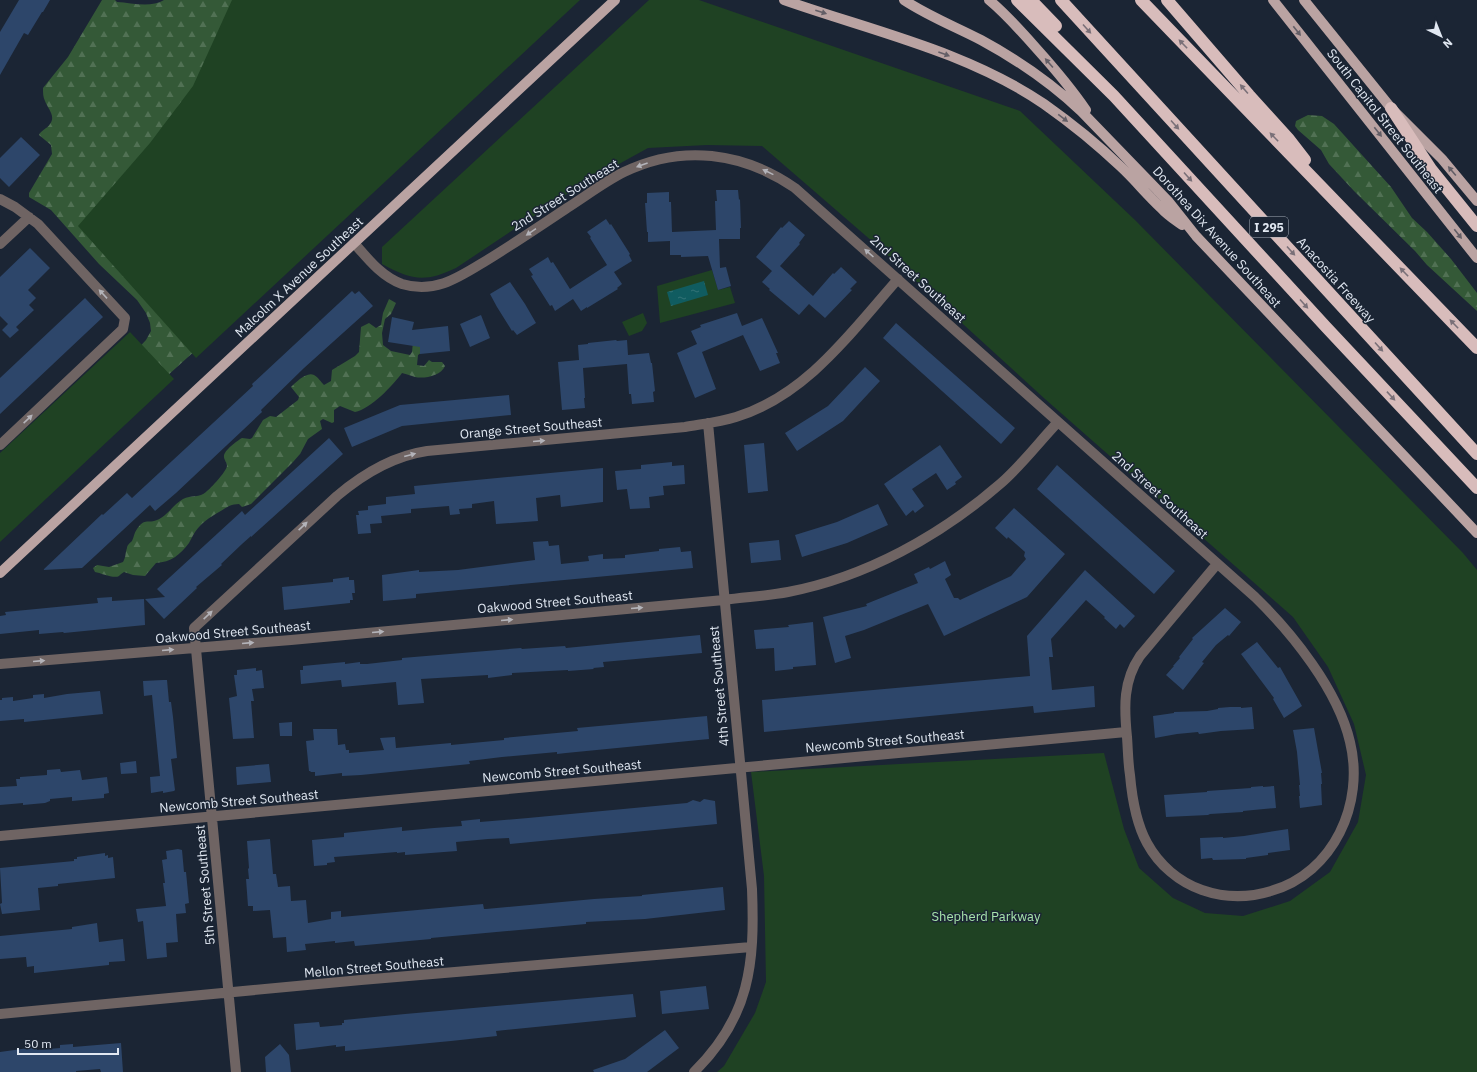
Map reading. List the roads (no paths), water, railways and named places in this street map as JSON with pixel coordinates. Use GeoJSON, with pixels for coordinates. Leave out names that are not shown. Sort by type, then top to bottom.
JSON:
{"type":"FeatureCollection","features":[{"type":"Feature","properties":{"kind":"highway"},"geometry":{"type":"LineString","coordinates":[[1017,0],[1114,96],[1326,327],[1477,488]]}},
{"type":"Feature","properties":{"kind":"highway"},"geometry":{"type":"LineString","coordinates":[[1031,0],[1086,59],[1114,96]]}},
{"type":"Feature","properties":{"kind":"highway","name":"Anacostia Freeway"},"geometry":{"type":"LineString","coordinates":[[1061,0],[1477,454]]}},
{"type":"Feature","properties":{"kind":"highway"},"geometry":{"type":"LineString","coordinates":[[1141,0],[1477,348]]}},
{"type":"Feature","properties":{"kind":"highway"},"geometry":{"type":"LineString","coordinates":[[1167,0],[1288,138],[1330,195]]}},
{"type":"Feature","properties":{"kind":"highway"},"geometry":{"type":"LineString","coordinates":[[1390,108],[1431,169],[1477,226]]}},
{"type":"Feature","properties":{"kind":"main road","name":"Malcolm X Avenue Southeast"},"geometry":{"type":"LineString","coordinates":[[0,573],[615,0]]}},
{"type":"Feature","properties":{"kind":"main road"},"geometry":{"type":"LineString","coordinates":[[784,0],[956,58],[1017,87],[1045,104],[1082,132],[1121,167],[1162,209],[1196,236]]}},
{"type":"Feature","properties":{"kind":"main road","name":"Dorothea Dix Avenue Southeast"},"geometry":{"type":"LineString","coordinates":[[904,0],[1024,65],[1067,98],[1169,202],[1196,236],[1477,533]]}},
{"type":"Feature","properties":{"kind":"main road"},"geometry":{"type":"LineString","coordinates":[[988,0],[1014,24],[1071,88],[1098,128]]}},
{"type":"Feature","properties":{"kind":"main road","name":"South Capitol Street Southeast"},"geometry":{"type":"LineString","coordinates":[[1273,0],[1477,258]]}},
{"type":"Feature","properties":{"kind":"main road"},"geometry":{"type":"LineString","coordinates":[[1304,0],[1390,108],[1442,159],[1477,201]]}},
{"type":"Feature","properties":{"kind":"street","name":"2nd Street Southeast"},"geometry":{"type":"LineString","coordinates":[[354,243],[379,270],[394,280],[407,285],[421,287],[439,285],[457,279],[623,172],[643,164],[664,158],[685,155],[706,155],[744,162],[762,169],[788,183],[803,194],[1217,564],[1270,612],[1293,638],[1333,698],[1349,738],[1353,756],[1354,774],[1347,816],[1336,840],[1320,861],[1300,878],[1276,890],[1250,896],[1223,896],[1197,888],[1179,878],[1163,865],[1147,843],[1141,830],[1132,794],[1126,732]]}},
{"type":"Feature","properties":{"kind":"street"},"geometry":{"type":"LineString","coordinates":[[0,199],[38,224],[125,318],[123,329],[0,445]]}},
{"type":"Feature","properties":{"kind":"street"},"geometry":{"type":"LineString","coordinates":[[0,244],[29,217]]}},
{"type":"Feature","properties":{"kind":"street","name":"Orange Street Southeast"},"geometry":{"type":"LineString","coordinates":[[195,648],[194,628],[344,489],[362,476],[390,461],[411,454],[432,450],[685,427],[736,417],[753,411],[780,397],[800,384],[826,360],[898,279]]}},
{"type":"Feature","properties":{"kind":"street","name":"Oakwood Street Southeast"},"geometry":{"type":"LineString","coordinates":[[0,664],[299,639],[724,600],[787,592],[816,586],[859,571],[898,553],[930,536],[960,516],[1001,484],[1058,422]]}},
{"type":"Feature","properties":{"kind":"street","name":"4th Street Southeast"},"geometry":{"type":"LineString","coordinates":[[694,1072],[716,1048],[736,1016],[743,998],[748,977],[751,947],[752,888],[739,768],[708,423]]}},
{"type":"Feature","properties":{"kind":"street"},"geometry":{"type":"LineString","coordinates":[[1126,732],[1124,704],[1125,693],[1134,666],[1140,656],[1217,564]]}},
{"type":"Feature","properties":{"kind":"street","name":"5th Street Southeast"},"geometry":{"type":"LineString","coordinates":[[195,648],[236,1072]]}},
{"type":"Feature","properties":{"kind":"street","name":"Newcomb Street Southeast"},"geometry":{"type":"LineString","coordinates":[[0,836],[1126,732]]}},
{"type":"Feature","properties":{"kind":"street","name":"Mellon Street Southeast"},"geometry":{"type":"LineString","coordinates":[[0,1014],[751,947]]}},
{"type":"Feature","properties":{"kind":"water"},"geometry":{"type":"Polygon","coordinates":[[[704,281],[708,295],[671,306],[667,292],[704,281]]]}},
{"type":"Feature","properties":{"kind":"park label","name":"Shepherd Parkway"},"geometry":{"type":"Point","coordinates":[986,916]}}]}
